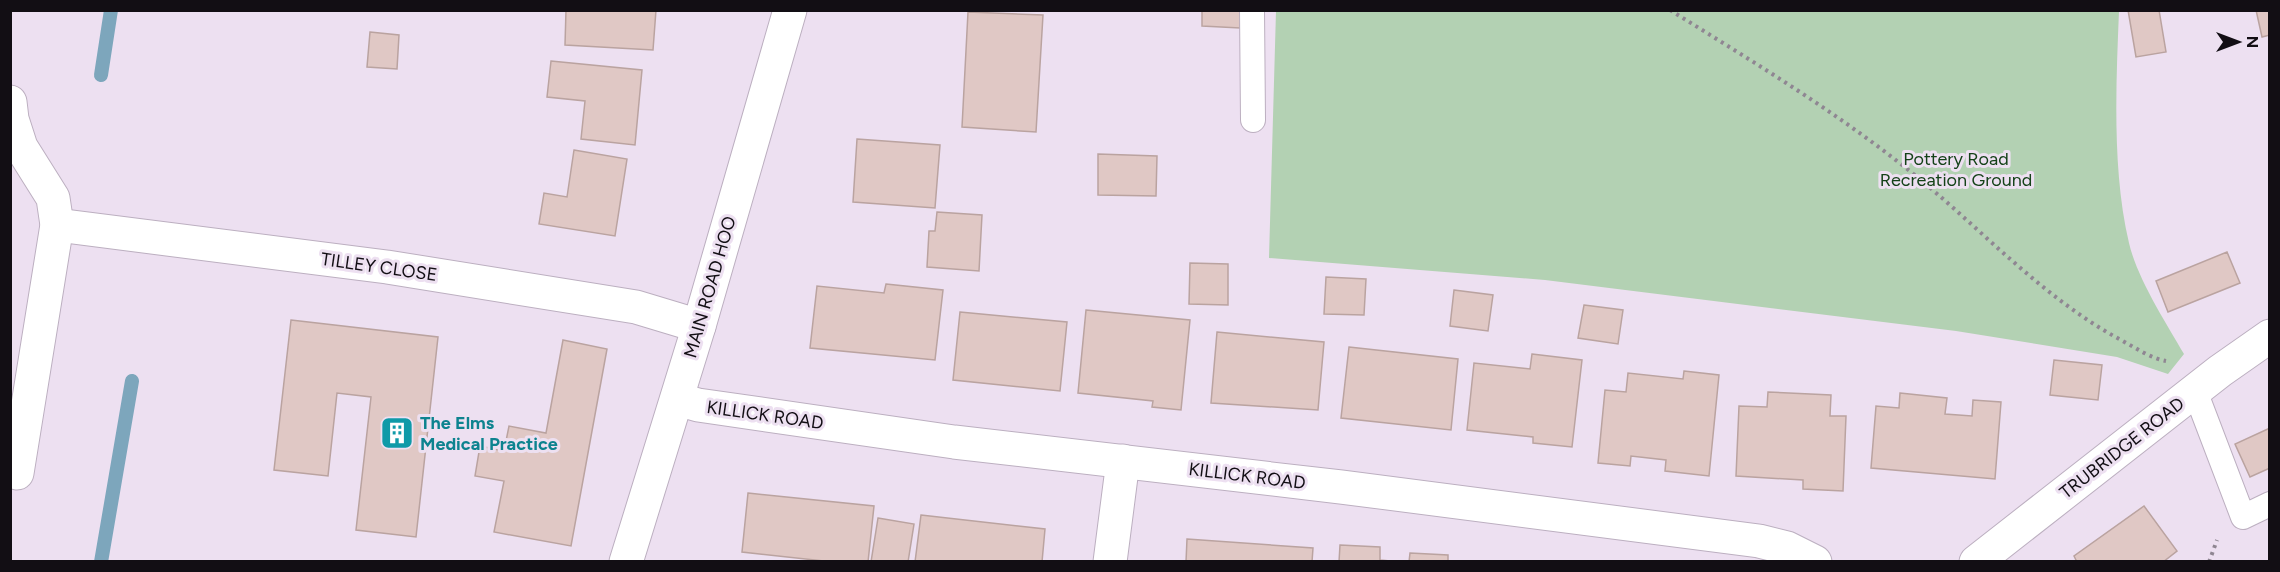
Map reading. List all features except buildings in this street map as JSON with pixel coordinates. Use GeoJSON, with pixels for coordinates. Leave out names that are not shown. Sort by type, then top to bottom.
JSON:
{"type":"FeatureCollection","features":[{"type":"Feature","properties":{"kind":"street","name":"MAIN ROAD HOO"},"geometry":{"type":"LineString","coordinates":[[626,561],[699,326],[790,10]]}},
{"type":"Feature","properties":{"kind":"street"},"geometry":{"type":"LineString","coordinates":[[10,102],[14,136],[53,198],[57,225],[50,253],[17,473]]}},
{"type":"Feature","properties":{"kind":"street","name":"TILLEY CLOSE"},"geometry":{"type":"LineString","coordinates":[[57,225],[387,267],[636,307],[699,326]]}},
{"type":"Feature","properties":{"kind":"street","name":"TRUBRIDGE ROAD"},"geometry":{"type":"LineString","coordinates":[[1976,561],[2220,371],[2270,336]]}},
{"type":"Feature","properties":{"kind":"street","name":"KILLICK ROAD"},"geometry":{"type":"LineString","coordinates":[[677,399],[698,405],[954,442],[1758,541],[1786,548],[1815,561]]}},
{"type":"Feature","properties":{"kind":"street"},"geometry":{"type":"LineString","coordinates":[[1110,561],[1123,461]]}},
{"type":"Feature","properties":{"kind":"lane"},"geometry":{"type":"LineString","coordinates":[[1252,10],[1253,120]]}},
{"type":"Feature","properties":{"kind":"lane"},"geometry":{"type":"LineString","coordinates":[[2195,391],[2243,517],[2270,504]]}},
{"type":"Feature","properties":{"kind":"path"},"geometry":{"type":"LineString","coordinates":[[1670,10],[1797,89],[1856,130],[1900,163],[2063,303],[2106,332],[2155,359],[2220,371]]}},
{"type":"Feature","properties":{"kind":"green space","name":"Pottery Road Recreation Ground"},"geometry":{"type":"Polygon","coordinates":[[[1276,11],[2119,11],[2118,157],[2120,187],[2129,243],[2138,271],[2184,354],[2168,374],[2117,357],[1956,331],[1545,280],[1269,258],[1276,11]]]}},
{"type":"Feature","properties":{"kind":"waterway"},"geometry":{"type":"LineString","coordinates":[[101,75],[111,10]]}},
{"type":"Feature","properties":{"kind":"waterway"},"geometry":{"type":"LineString","coordinates":[[101,562],[132,381]]}},
{"type":"Feature","properties":{"kind":"place","name":"The Elms Medical Practice"},"geometry":{"type":"Point","coordinates":[397,433]}}]}
